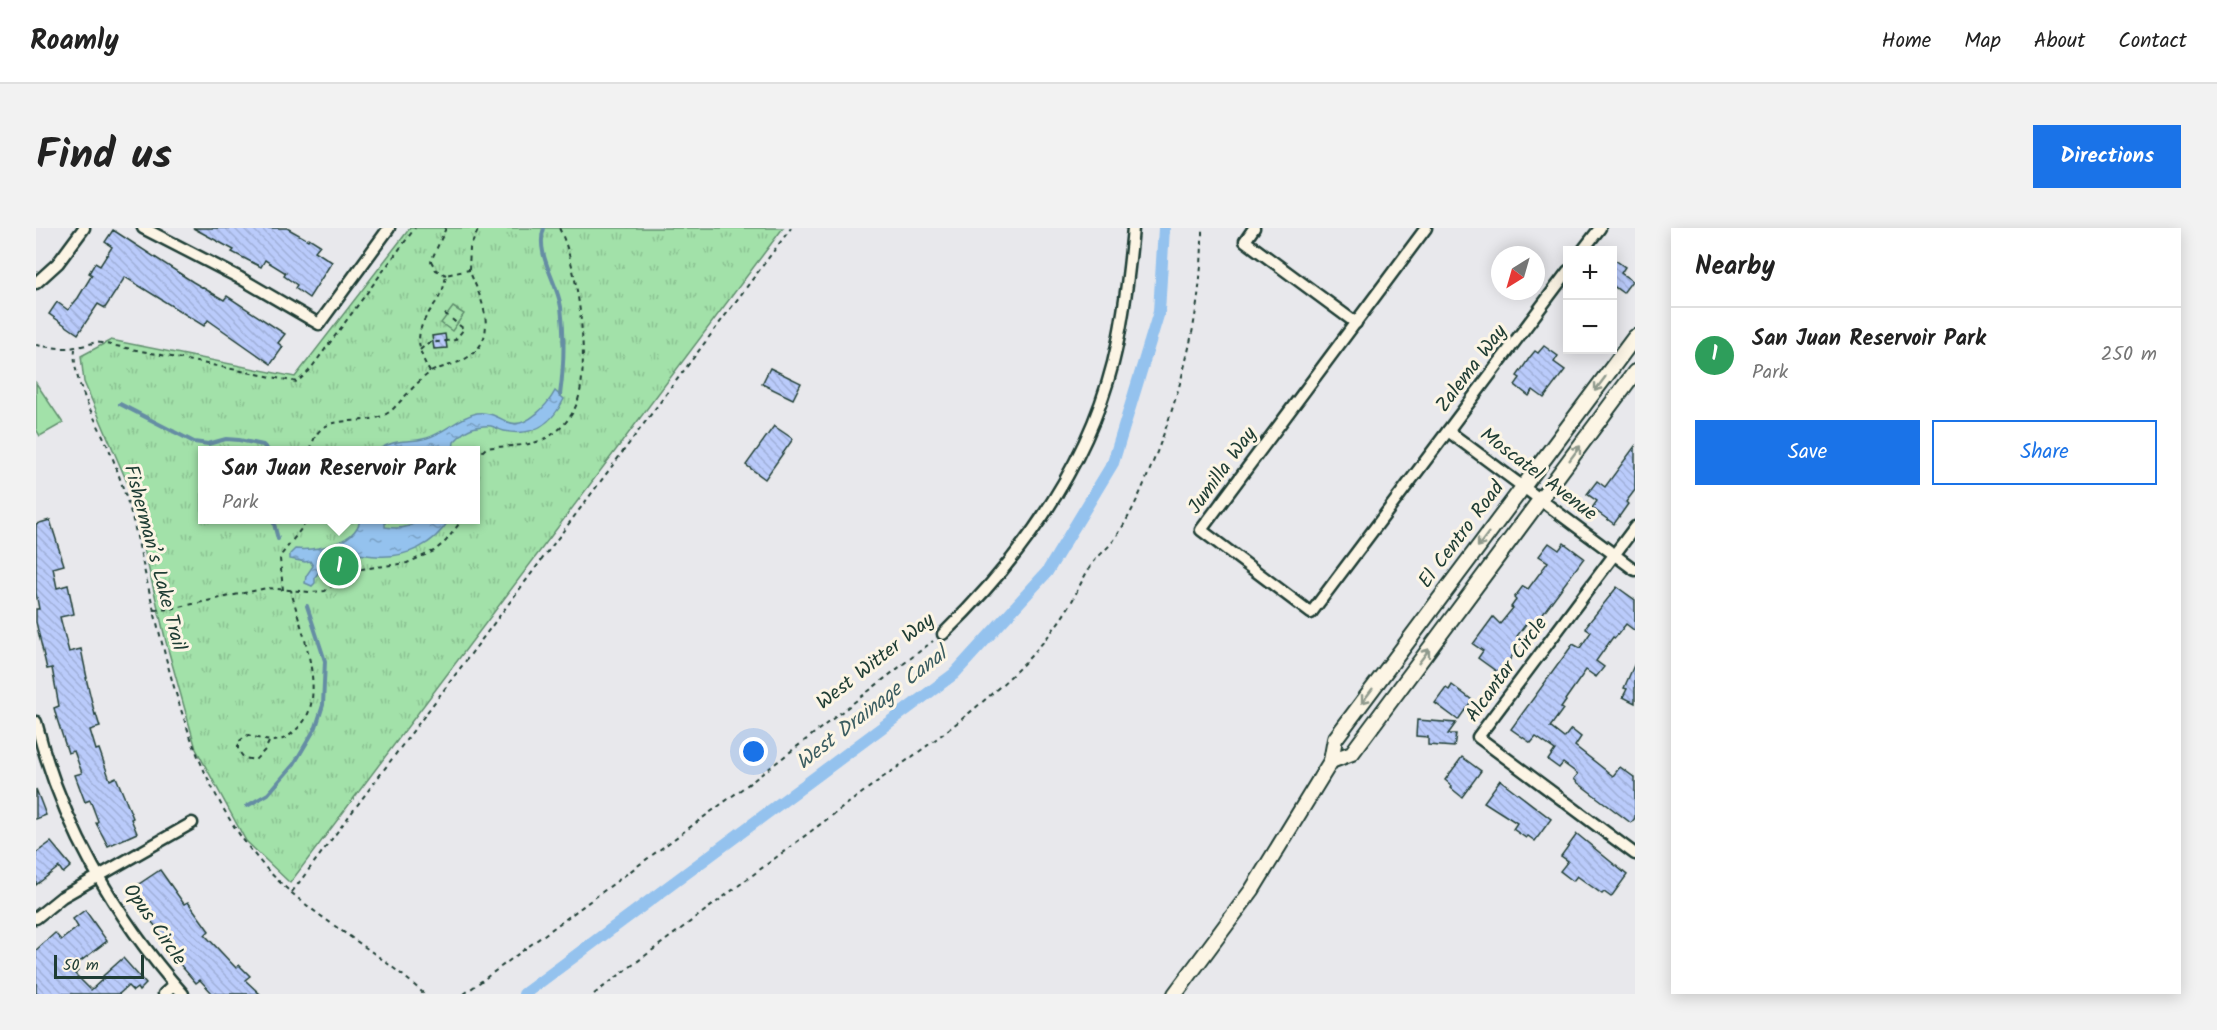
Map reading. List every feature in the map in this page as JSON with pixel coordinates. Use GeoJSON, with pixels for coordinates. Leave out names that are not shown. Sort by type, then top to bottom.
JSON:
{"type":"FeatureCollection","features":[{"type":"Feature","properties":{"kind":"main road","name":"El Centro Road"},"geometry":{"type":"LineString","coordinates":[[1175,994],[1252,890],[1331,761],[1335,739],[1635,337]]}},
{"type":"Feature","properties":{"kind":"main road","name":"El Centro Road"},"geometry":{"type":"LineString","coordinates":[[1331,761],[1352,753],[1635,372]]}},
{"type":"Feature","properties":{"kind":"street"},"geometry":{"type":"LineString","coordinates":[[36,283],[58,263],[84,228]]}},
{"type":"Feature","properties":{"kind":"street"},"geometry":{"type":"LineString","coordinates":[[143,228],[240,278],[319,324],[388,228]]}},
{"type":"Feature","properties":{"kind":"street","name":"West Witter Way"},"geometry":{"type":"LineString","coordinates":[[942,634],[972,605],[1041,521],[1082,450],[1113,364],[1128,275],[1133,228]]}},
{"type":"Feature","properties":{"kind":"street"},"geometry":{"type":"LineString","coordinates":[[1254,228],[1245,241],[1356,323]]}},
{"type":"Feature","properties":{"kind":"street","name":"Jumilla Way"},"geometry":{"type":"LineString","coordinates":[[1426,228],[1202,530],[1311,612],[1448,431]]}},
{"type":"Feature","properties":{"kind":"street"},"geometry":{"type":"LineString","coordinates":[[1586,246],[1600,228]]}},
{"type":"Feature","properties":{"kind":"street","name":"Zalema Way"},"geometry":{"type":"LineString","coordinates":[[1448,431],[1563,278]]}},
{"type":"Feature","properties":{"kind":"street","name":"Moscatel Avenue"},"geometry":{"type":"LineString","coordinates":[[1448,431],[1635,570]]}},
{"type":"Feature","properties":{"kind":"street","name":"Alcantar Circle"},"geometry":{"type":"LineString","coordinates":[[1635,527],[1478,736],[1635,854]]}},
{"type":"Feature","properties":{"kind":"street","name":"Opus Circle"},"geometry":{"type":"LineString","coordinates":[[36,722],[58,791],[71,823],[98,876],[121,914],[183,994]]}},
{"type":"Feature","properties":{"kind":"street"},"geometry":{"type":"LineString","coordinates":[[36,918],[62,897],[192,823]]}},
{"type":"Feature","properties":{"kind":"street"},"geometry":{"type":"LineString","coordinates":[[164,994],[174,984]]}},
{"type":"Feature","properties":{"kind":"path"},"geometry":{"type":"LineString","coordinates":[[36,345],[75,349],[96,342],[297,382],[309,370],[335,332],[415,228]]}},
{"type":"Feature","properties":{"kind":"path"},"geometry":{"type":"LineString","coordinates":[[446,228],[431,261],[436,270],[446,275],[470,270]]}},
{"type":"Feature","properties":{"kind":"path"},"geometry":{"type":"LineString","coordinates":[[312,446],[314,439],[324,428],[340,421],[372,419],[385,415],[429,372],[463,360],[478,346],[487,324],[486,312],[470,270],[471,248],[479,228]]}},
{"type":"Feature","properties":{"kind":"path"},"geometry":{"type":"LineString","coordinates":[[480,454],[486,448],[522,446],[549,437],[568,420],[578,402],[582,365],[581,327],[576,288],[559,228]]}},
{"type":"Feature","properties":{"kind":"path"},"geometry":{"type":"LineString","coordinates":[[292,892],[791,228]]}},
{"type":"Feature","properties":{"kind":"path"},"geometry":{"type":"LineString","coordinates":[[594,994],[882,778],[929,746],[1030,657],[1058,623],[1093,563],[1115,539],[1138,499],[1164,436],[1190,342],[1197,300],[1202,228]]}},
{"type":"Feature","properties":{"kind":"path"},"geometry":{"type":"LineString","coordinates":[[429,372],[420,350],[418,336],[420,328],[441,293],[446,275]]}},
{"type":"Feature","properties":{"kind":"path"},"geometry":{"type":"LineString","coordinates":[[420,350],[428,343],[455,340],[464,329],[444,313]]}},
{"type":"Feature","properties":{"kind":"path","name":"Fisherman’s Lake Trail"},"geometry":{"type":"LineString","coordinates":[[75,349],[74,361],[78,379],[111,454],[130,509],[178,699],[202,767],[232,825],[266,868],[292,892],[424,994]]}},
{"type":"Feature","properties":{"kind":"path"},"geometry":{"type":"LineString","coordinates":[[283,590],[280,559],[304,524]]}},
{"type":"Feature","properties":{"kind":"path"},"geometry":{"type":"LineString","coordinates":[[154,610],[170,609],[267,588],[325,591],[354,570],[393,566],[420,559],[446,541],[458,524]]}},
{"type":"Feature","properties":{"kind":"path"},"geometry":{"type":"LineString","coordinates":[[269,742],[263,753],[255,760],[244,758],[238,750],[238,742],[248,735],[269,742],[288,738],[302,724],[310,706],[312,668],[291,590]]}},
{"type":"Feature","properties":{"kind":"path","name":"West Witter Way"},"geometry":{"type":"LineString","coordinates":[[464,994],[763,773],[942,634]]}},
{"type":"Feature","properties":{"kind":"green space"},"geometry":{"type":"Polygon","coordinates":[[[410,228],[783,228],[290,883],[246,841],[196,749],[166,642],[130,489],[84,382],[81,356],[111,340],[295,377],[410,228]]]}},
{"type":"Feature","properties":{"kind":"green space"},"geometry":{"type":"Polygon","coordinates":[[[453,307],[464,314],[452,331],[441,323],[453,307]]]}},
{"type":"Feature","properties":{"kind":"green space"},"geometry":{"type":"Polygon","coordinates":[[[36,383],[63,423],[40,436],[36,429],[36,383]]]}},
{"type":"Feature","properties":{"kind":"water"},"geometry":{"type":"Polygon","coordinates":[[[555,391],[564,399],[547,422],[532,430],[514,432],[482,426],[462,434],[454,442],[454,446],[385,446],[433,436],[477,413],[489,414],[508,422],[522,422],[536,414],[555,391]]]}},
{"type":"Feature","properties":{"kind":"water"},"geometry":{"type":"Polygon","coordinates":[[[358,524],[385,524],[385,527],[399,528],[412,524],[446,524],[427,543],[409,552],[388,556],[345,554],[331,558],[315,577],[315,583],[312,586],[305,583],[306,576],[313,566],[310,561],[290,559],[290,554],[295,549],[313,549],[334,544],[351,535],[358,524]]]}},
{"type":"Feature","properties":{"kind":"building"},"geometry":{"type":"Polygon","coordinates":[[[193,228],[287,228],[320,245],[315,251],[332,262],[309,298],[295,288],[297,285],[284,276],[286,273],[265,260],[261,267],[193,228]]]}},
{"type":"Feature","properties":{"kind":"building"},"geometry":{"type":"Polygon","coordinates":[[[113,230],[193,282],[224,300],[227,296],[285,334],[278,343],[283,347],[271,364],[208,320],[204,326],[125,277],[105,308],[98,304],[78,334],[49,314],[57,302],[68,310],[78,298],[92,275],[89,273],[95,263],[100,266],[112,247],[105,242],[113,230]]]}},
{"type":"Feature","properties":{"kind":"building"},"geometry":{"type":"Polygon","coordinates":[[[1617,261],[1625,267],[1621,273],[1632,281],[1623,293],[1617,289],[1617,261]]]}},
{"type":"Feature","properties":{"kind":"building"},"geometry":{"type":"Polygon","coordinates":[[[445,334],[447,348],[434,349],[432,336],[445,334]]]}},
{"type":"Feature","properties":{"kind":"building"},"geometry":{"type":"Polygon","coordinates":[[[1544,346],[1558,356],[1554,362],[1565,370],[1544,398],[1533,390],[1529,396],[1515,385],[1520,378],[1517,376],[1535,351],[1538,353],[1544,346]]]}},
{"type":"Feature","properties":{"kind":"building"},"geometry":{"type":"Polygon","coordinates":[[[770,368],[801,383],[793,399],[762,384],[770,368]]]}},
{"type":"Feature","properties":{"kind":"building"},"geometry":{"type":"Polygon","coordinates":[[[774,426],[793,439],[765,479],[746,465],[774,426]]]}},
{"type":"Feature","properties":{"kind":"building"},"geometry":{"type":"Polygon","coordinates":[[[1635,446],[1635,490],[1614,524],[1592,508],[1597,501],[1587,494],[1597,481],[1605,487],[1635,446]]]}},
{"type":"Feature","properties":{"kind":"building"},"geometry":{"type":"Polygon","coordinates":[[[50,520],[64,565],[53,568],[57,588],[68,585],[74,614],[60,617],[69,652],[81,649],[95,715],[100,727],[90,730],[96,750],[99,749],[110,780],[116,777],[137,833],[108,846],[96,823],[98,821],[90,800],[85,802],[75,775],[82,773],[74,751],[68,753],[57,719],[54,708],[59,706],[52,668],[47,669],[36,622],[36,609],[39,609],[36,593],[36,524],[50,520]]]}},
{"type":"Feature","properties":{"kind":"building"},"geometry":{"type":"Polygon","coordinates":[[[1549,543],[1559,550],[1564,543],[1584,558],[1535,624],[1529,620],[1517,636],[1523,640],[1500,674],[1478,658],[1483,651],[1473,644],[1493,617],[1500,624],[1513,608],[1511,607],[1516,600],[1514,598],[1523,586],[1528,589],[1548,562],[1539,556],[1549,543]]]}},
{"type":"Feature","properties":{"kind":"building"},"geometry":{"type":"Polygon","coordinates":[[[1617,587],[1635,600],[1635,631],[1626,624],[1615,638],[1613,637],[1596,661],[1604,667],[1596,677],[1586,670],[1550,727],[1564,738],[1571,729],[1581,737],[1575,746],[1613,776],[1620,767],[1635,778],[1635,818],[1631,823],[1578,783],[1574,779],[1578,774],[1563,763],[1559,768],[1548,760],[1555,750],[1536,737],[1531,743],[1511,729],[1573,644],[1580,648],[1591,632],[1586,629],[1587,625],[1617,587]]]}},
{"type":"Feature","properties":{"kind":"building"},"geometry":{"type":"Polygon","coordinates":[[[1635,663],[1635,703],[1623,697],[1627,689],[1624,688],[1635,663]]]}},
{"type":"Feature","properties":{"kind":"building"},"geometry":{"type":"Polygon","coordinates":[[[1452,685],[1472,700],[1458,720],[1435,703],[1446,688],[1449,690],[1452,685]]]}},
{"type":"Feature","properties":{"kind":"building"},"geometry":{"type":"Polygon","coordinates":[[[1417,720],[1456,723],[1448,734],[1456,734],[1454,747],[1428,745],[1428,737],[1416,736],[1417,720]]]}},
{"type":"Feature","properties":{"kind":"building"},"geometry":{"type":"Polygon","coordinates":[[[1462,757],[1481,771],[1462,797],[1445,780],[1462,757]]]}},
{"type":"Feature","properties":{"kind":"building"},"geometry":{"type":"Polygon","coordinates":[[[1500,780],[1551,819],[1535,841],[1513,829],[1517,823],[1484,802],[1500,780]]]}},
{"type":"Feature","properties":{"kind":"building"},"geometry":{"type":"Polygon","coordinates":[[[36,789],[46,815],[36,819],[36,789]]]}},
{"type":"Feature","properties":{"kind":"building"},"geometry":{"type":"Polygon","coordinates":[[[1577,834],[1627,875],[1611,897],[1604,892],[1602,894],[1577,876],[1573,881],[1560,871],[1568,861],[1561,856],[1577,834]]]}},
{"type":"Feature","properties":{"kind":"building"},"geometry":{"type":"Polygon","coordinates":[[[51,842],[71,866],[63,873],[59,867],[36,885],[36,853],[51,842]]]}},
{"type":"Feature","properties":{"kind":"building"},"geometry":{"type":"Polygon","coordinates":[[[160,870],[184,904],[188,902],[209,931],[205,935],[236,968],[239,965],[250,976],[245,980],[260,994],[213,994],[200,980],[196,983],[171,954],[176,951],[146,915],[130,890],[160,870]]]}},
{"type":"Feature","properties":{"kind":"building"},"geometry":{"type":"Polygon","coordinates":[[[85,910],[107,941],[73,967],[78,971],[75,974],[91,990],[123,958],[146,984],[139,991],[137,988],[133,991],[128,986],[119,994],[36,994],[36,950],[55,933],[61,940],[78,927],[73,919],[85,910]]]}},
{"type":"Feature","properties":{"kind":"waterway"},"geometry":{"type":"LineString","coordinates":[[544,228],[542,238],[544,258],[561,307],[564,351],[560,395]]}},
{"type":"Feature","properties":{"kind":"waterway","name":"West Drainage Canal"},"geometry":{"type":"LineString","coordinates":[[524,994],[954,674],[1047,572],[1113,463],[1159,312],[1164,228]]}},
{"type":"Feature","properties":{"kind":"waterway"},"geometry":{"type":"LineString","coordinates":[[120,404],[194,442],[208,444],[226,439],[264,446]]}},
{"type":"Feature","properties":{"kind":"waterway"},"geometry":{"type":"LineString","coordinates":[[274,524],[278,539]]}},
{"type":"Feature","properties":{"kind":"waterway"},"geometry":{"type":"LineString","coordinates":[[247,806],[268,794],[294,764],[316,727],[323,705],[325,661],[307,606]]}},
{"type":"Feature","properties":{"kind":"place","name":"San Juan Reservoir Park"},"geometry":{"type":"Point","coordinates":[339,566]}}]}
